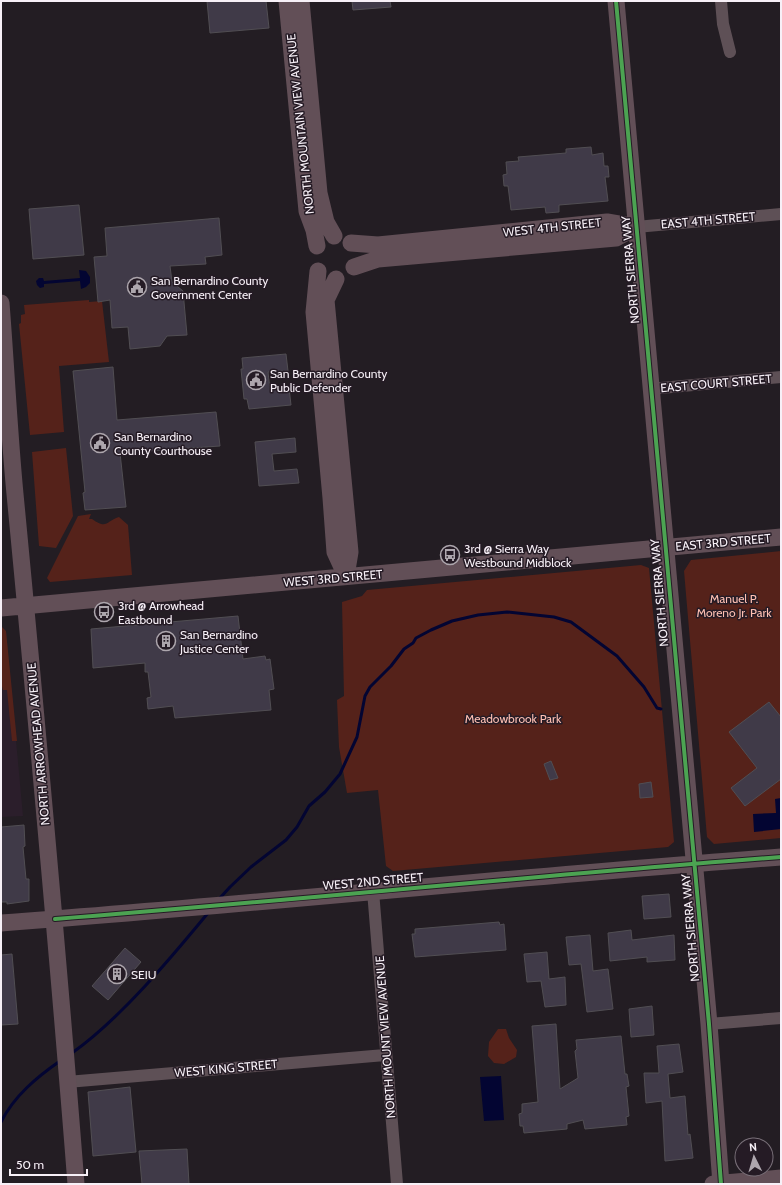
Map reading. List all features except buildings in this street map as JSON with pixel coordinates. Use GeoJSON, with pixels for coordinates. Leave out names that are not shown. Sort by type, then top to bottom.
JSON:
{"type":"FeatureCollection","features":[{"type":"Feature","properties":{"kind":"street","name":"NORTH MOUNTAIN VIEW AVENUE"},"geometry":{"type":"LineString","coordinates":[[287,1],[307,211],[314,230],[317,246]]}},
{"type":"Feature","properties":{"kind":"street","name":"NORTH MOUNTAIN VIEW AVENUE"},"geometry":{"type":"LineString","coordinates":[[301,1],[319,193],[326,222],[334,236]]}},
{"type":"Feature","properties":{"kind":"street","name":"NORTH SIERRA WAY"},"geometry":{"type":"LineString","coordinates":[[616,1],[664,548],[709,1024],[718,1184]]}},
{"type":"Feature","properties":{"kind":"street"},"geometry":{"type":"LineString","coordinates":[[721,1],[723,24],[730,52]]}},
{"type":"Feature","properties":{"kind":"street","name":"EAST 4TH STREET"},"geometry":{"type":"LineString","coordinates":[[636,227],[781,214]]}},
{"type":"Feature","properties":{"kind":"street","name":"WEST 4TH STREET"},"geometry":{"type":"LineString","coordinates":[[351,243],[378,244],[607,222],[636,227]]}},
{"type":"Feature","properties":{"kind":"street","name":"WEST 4TH STREET"},"geometry":{"type":"LineString","coordinates":[[354,267],[378,259],[616,238],[636,227]]}},
{"type":"Feature","properties":{"kind":"street"},"geometry":{"type":"LineString","coordinates":[[318,271],[323,276],[336,279],[350,273],[354,267],[356,253],[351,243],[342,237],[334,236],[322,241],[317,246],[314,259],[318,271],[314,312],[335,552],[346,576]]}},
{"type":"Feature","properties":{"kind":"street"},"geometry":{"type":"LineString","coordinates":[[336,279],[326,300],[350,552],[346,576]]}},
{"type":"Feature","properties":{"kind":"street","name":"NORTH ARROWHEAD AVENUE"},"geometry":{"type":"LineString","coordinates":[[1,304],[6,447],[26,606],[55,918],[66,1076],[76,1184]]}},
{"type":"Feature","properties":{"kind":"street","name":"EAST COURT STREET"},"geometry":{"type":"LineString","coordinates":[[650,389],[781,377]]}},
{"type":"Feature","properties":{"kind":"street","name":"EAST 3RD STREET"},"geometry":{"type":"LineString","coordinates":[[664,548],[781,537]]}},
{"type":"Feature","properties":{"kind":"street","name":"WEST 3RD STREET"},"geometry":{"type":"LineString","coordinates":[[1,608],[664,548]]}},
{"type":"Feature","properties":{"kind":"street","name":"WEST 2ND STREET"},"geometry":{"type":"LineString","coordinates":[[1,923],[188,909],[373,891],[694,863],[781,857]]}},
{"type":"Feature","properties":{"kind":"street","name":"NORTH MOUNT VIEW AVENUE"},"geometry":{"type":"LineString","coordinates":[[373,891],[385,1055],[397,1184]]}},
{"type":"Feature","properties":{"kind":"street"},"geometry":{"type":"LineString","coordinates":[[709,1024],[781,1018]]}},
{"type":"Feature","properties":{"kind":"street","name":"WEST KING STREET"},"geometry":{"type":"LineString","coordinates":[[66,1076],[385,1055]]}},
{"type":"Feature","properties":{"kind":"street"},"geometry":{"type":"LineString","coordinates":[[718,1184],[781,1178]]}},
{"type":"Feature","properties":{"kind":"shaded area"},"geometry":{"type":"Polygon","coordinates":[[[79,270],[86,271],[90,277],[90,283],[81,289],[80,281],[44,284],[44,287],[40,288],[37,285],[36,281],[39,278],[43,278],[44,281],[80,278],[79,270]]]}},
{"type":"Feature","properties":{"kind":"shaded area"},"geometry":{"type":"Polygon","coordinates":[[[1,626],[6,631],[23,816],[1,817],[1,626]]]}},
{"type":"Feature","properties":{"kind":"shaded area"},"geometry":{"type":"Polygon","coordinates":[[[781,798],[781,829],[754,832],[753,814],[776,813],[775,799],[781,798]]]}},
{"type":"Feature","properties":{"kind":"shaded area"},"geometry":{"type":"Polygon","coordinates":[[[501,1076],[504,1120],[484,1121],[480,1077],[501,1076]]]}},
{"type":"Feature","properties":{"kind":"green space"},"geometry":{"type":"Polygon","coordinates":[[[89,300],[89,302],[102,301],[109,362],[59,366],[64,432],[30,435],[19,324],[21,323],[21,315],[25,314],[24,305],[89,300]]]}},
{"type":"Feature","properties":{"kind":"green space"},"geometry":{"type":"Polygon","coordinates":[[[66,448],[73,516],[56,548],[39,546],[32,452],[66,448]]]}},
{"type":"Feature","properties":{"kind":"green space"},"geometry":{"type":"Polygon","coordinates":[[[91,514],[89,519],[101,524],[106,524],[119,517],[128,525],[132,575],[50,582],[47,578],[78,516],[91,514]]]}},
{"type":"Feature","properties":{"kind":"green space","name":"Manuel P. Moreno Jr. Park"},"geometry":{"type":"Polygon","coordinates":[[[781,551],[781,838],[714,844],[707,837],[684,571],[691,560],[781,551]]]}},
{"type":"Feature","properties":{"kind":"green space","name":"Meadowbrook Park"},"geometry":{"type":"Polygon","coordinates":[[[641,565],[649,568],[674,842],[668,847],[393,871],[386,866],[378,790],[347,793],[339,747],[337,700],[344,696],[342,602],[362,596],[367,590],[641,565]]]}},
{"type":"Feature","properties":{"kind":"green space"},"geometry":{"type":"Polygon","coordinates":[[[1,626],[6,631],[17,741],[12,741],[7,690],[3,690],[1,683],[1,626]]]}},
{"type":"Feature","properties":{"kind":"green space"},"geometry":{"type":"Polygon","coordinates":[[[498,1029],[506,1029],[509,1038],[517,1050],[516,1057],[504,1064],[494,1063],[488,1056],[489,1042],[498,1029]]]}},
{"type":"Feature","properties":{"kind":"waterway"},"geometry":{"type":"LineString","coordinates":[[219,899],[251,867],[286,840],[297,827],[309,806],[325,792],[340,774],[357,737],[365,696],[370,687],[391,666],[404,649],[413,643],[416,638],[431,630],[452,621],[478,615],[507,612],[554,617],[571,622],[617,656],[644,687],[657,708],[661,709]]}},
{"type":"Feature","properties":{"kind":"waterway"},"geometry":{"type":"LineString","coordinates":[[72,1053],[108,1023],[144,988],[208,913]]}},
{"type":"Feature","properties":{"kind":"waterway"},"geometry":{"type":"LineString","coordinates":[[1,1122],[19,1095],[60,1061]]}},
{"type":"Feature","properties":{"kind":"cycle path"},"geometry":{"type":"LineString","coordinates":[[616,1],[709,1024],[721,1184]]}},
{"type":"Feature","properties":{"kind":"cycle path"},"geometry":{"type":"LineString","coordinates":[[55,919],[781,857]]}},
{"type":"Feature","properties":{"kind":"place","name":"San Bernardino County Government Center"},"geometry":{"type":"Point","coordinates":[137,287]}},
{"type":"Feature","properties":{"kind":"place","name":"San Bernardino County Public Defender"},"geometry":{"type":"Point","coordinates":[256,380]}},
{"type":"Feature","properties":{"kind":"place","name":"San Bernardino County Courthouse"},"geometry":{"type":"Point","coordinates":[100,443]}},
{"type":"Feature","properties":{"kind":"place","name":"3rd @ Sierra Way Westbound Midblock"},"geometry":{"type":"Point","coordinates":[450,555]}},
{"type":"Feature","properties":{"kind":"place","name":"3rd @ Arrowhead Eastbound"},"geometry":{"type":"Point","coordinates":[104,612]}},
{"type":"Feature","properties":{"kind":"place","name":"San Bernardino Justice Center"},"geometry":{"type":"Point","coordinates":[166,641]}},
{"type":"Feature","properties":{"kind":"place","name":"SEIU"},"geometry":{"type":"Point","coordinates":[117,974]}}]}
